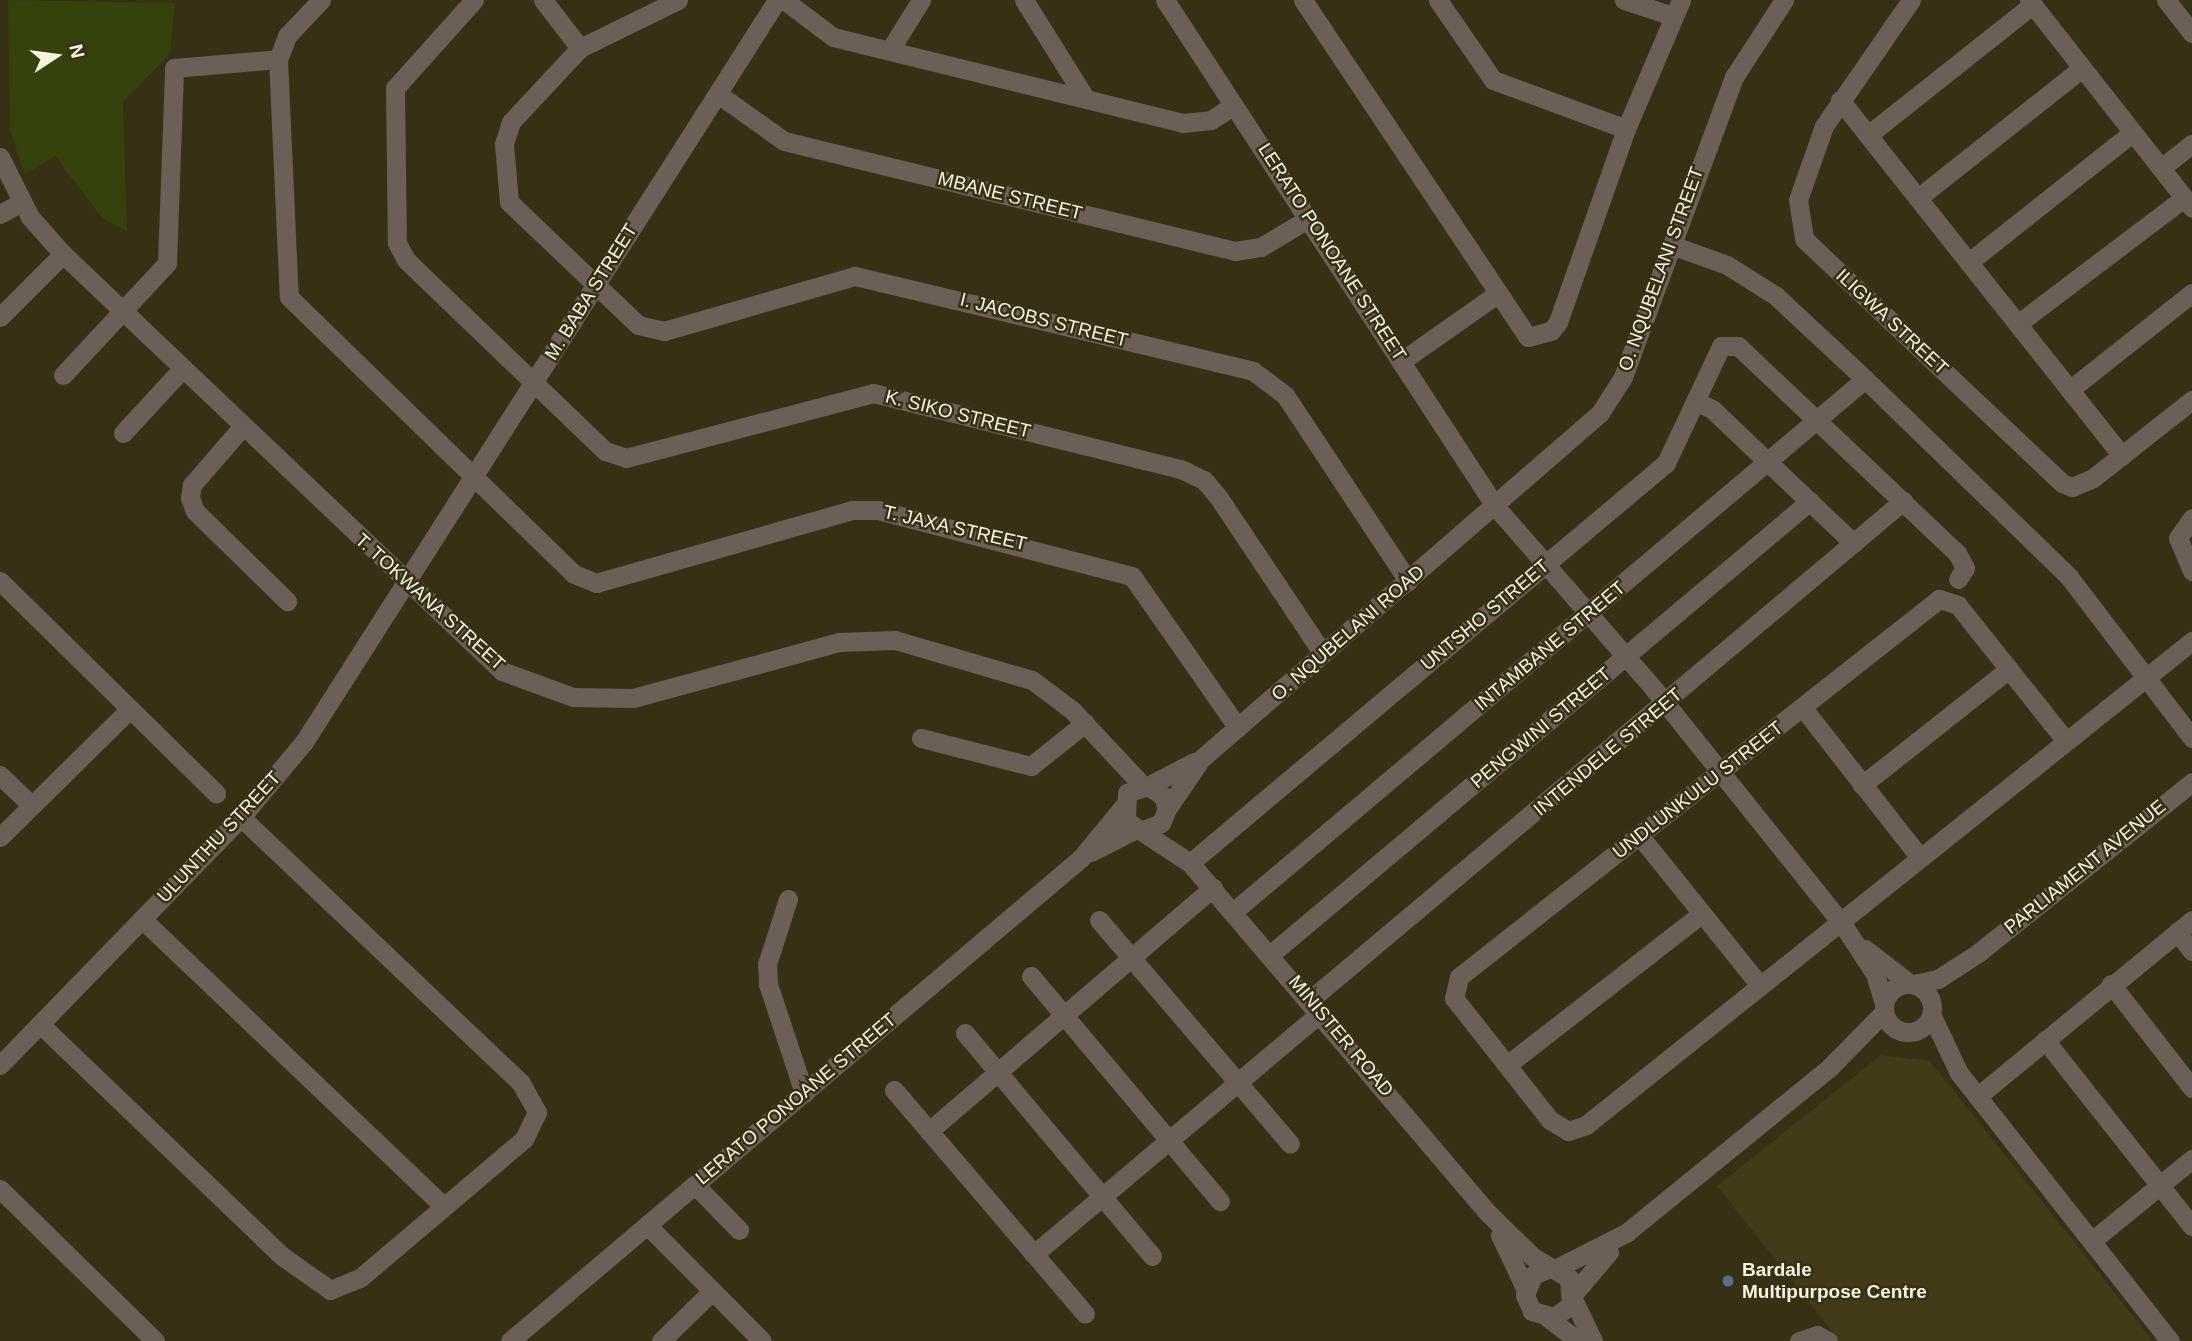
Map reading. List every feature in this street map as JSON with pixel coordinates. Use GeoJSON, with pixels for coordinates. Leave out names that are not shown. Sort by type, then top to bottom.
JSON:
{"type":"FeatureCollection","features":[{"type":"Feature","properties":{"kind":"street"},"geometry":{"type":"LineString","coordinates":[[63,376],[123,312],[169,254],[174,68],[278,59],[287,36],[321,0]]}},
{"type":"Feature","properties":{"kind":"street","name":"K. SIKO STREET"},"geometry":{"type":"LineString","coordinates":[[474,0],[395,88],[397,243],[406,260],[605,451],[626,458],[873,393],[1181,469],[1204,480],[1219,498],[1323,654]]}},
{"type":"Feature","properties":{"kind":"street"},"geometry":{"type":"LineString","coordinates":[[543,0],[580,48],[678,0]]}},
{"type":"Feature","properties":{"kind":"street","name":"M. BABA STREET"},"geometry":{"type":"LineString","coordinates":[[403,582],[776,0]]}},
{"type":"Feature","properties":{"kind":"street"},"geometry":{"type":"LineString","coordinates":[[784,0],[833,37],[1084,96],[1183,123],[1211,120],[1234,105]]}},
{"type":"Feature","properties":{"kind":"street"},"geometry":{"type":"LineString","coordinates":[[890,50],[921,0]]}},
{"type":"Feature","properties":{"kind":"street"},"geometry":{"type":"LineString","coordinates":[[1024,0],[1084,96]]}},
{"type":"Feature","properties":{"kind":"street","name":"LERATO PONOANE STREET"},"geometry":{"type":"LineString","coordinates":[[1166,0],[1403,360],[1495,506],[1665,704],[1856,942]]}},
{"type":"Feature","properties":{"kind":"street"},"geometry":{"type":"LineString","coordinates":[[1303,0],[1528,337],[1551,331],[1558,322],[1626,129],[1676,8],[1624,0]]}},
{"type":"Feature","properties":{"kind":"street"},"geometry":{"type":"LineString","coordinates":[[1438,0],[1493,80],[1626,129]]}},
{"type":"Feature","properties":{"kind":"street","name":"O. NQUBELANI STREET"},"geometry":{"type":"LineString","coordinates":[[1495,506],[1605,406],[1623,377],[1674,246],[1734,77],[1784,0]]}},
{"type":"Feature","properties":{"kind":"street","name":"ILIGWA STREET"},"geometry":{"type":"LineString","coordinates":[[1911,0],[1840,100],[1798,200],[1804,239],[2062,483],[2081,484],[2122,456],[2192,400]]}},
{"type":"Feature","properties":{"kind":"street"},"geometry":{"type":"LineString","coordinates":[[2166,0],[2192,33]]}},
{"type":"Feature","properties":{"kind":"street"},"geometry":{"type":"LineString","coordinates":[[1868,135],[2031,2],[2188,203],[2020,323]]}},
{"type":"Feature","properties":{"kind":"street","name":"I. JACOBS STREET"},"geometry":{"type":"LineString","coordinates":[[580,48],[511,122],[504,176],[509,202],[593,288],[655,332],[845,278],[867,277],[1253,371],[1285,395],[1408,581]]}},
{"type":"Feature","properties":{"kind":"street","name":"T. JAXA STREET"},"geometry":{"type":"LineString","coordinates":[[278,59],[289,297],[471,477],[574,574],[596,583],[866,508],[1111,566],[1142,586],[1238,728]]}},
{"type":"Feature","properties":{"kind":"street"},"geometry":{"type":"LineString","coordinates":[[1918,198],[2082,68]]}},
{"type":"Feature","properties":{"kind":"street","name":"MBANE STREET"},"geometry":{"type":"LineString","coordinates":[[718,94],[784,141],[1235,251],[1261,247],[1309,218]]}},
{"type":"Feature","properties":{"kind":"street"},"geometry":{"type":"LineString","coordinates":[[1840,100],[2072,388],[2122,456]]}},
{"type":"Feature","properties":{"kind":"street"},"geometry":{"type":"LineString","coordinates":[[1969,262],[2133,132]]}},
{"type":"Feature","properties":{"kind":"street"},"geometry":{"type":"LineString","coordinates":[[2161,168],[2192,144]]}},
{"type":"Feature","properties":{"kind":"street","name":"T. TOKWANA STREET"},"geometry":{"type":"LineString","coordinates":[[0,157],[22,202],[63,254],[403,582],[502,671],[573,697],[656,694],[820,647],[895,640],[1001,666],[1051,692],[1084,723],[1104,748],[1145,786]]}},
{"type":"Feature","properties":{"kind":"street"},"geometry":{"type":"LineString","coordinates":[[0,214],[22,202]]}},
{"type":"Feature","properties":{"kind":"street"},"geometry":{"type":"LineString","coordinates":[[1674,246],[1727,265],[1776,296],[1865,379],[2068,577],[2192,738]]}},
{"type":"Feature","properties":{"kind":"street"},"geometry":{"type":"LineString","coordinates":[[0,317],[63,254]]}},
{"type":"Feature","properties":{"kind":"street"},"geometry":{"type":"LineString","coordinates":[[2072,388],[2192,293]]}},
{"type":"Feature","properties":{"kind":"street"},"geometry":{"type":"LineString","coordinates":[[1403,360],[1497,294]]}},
{"type":"Feature","properties":{"kind":"street","name":"UNTSHO STREET"},"geometry":{"type":"LineString","coordinates":[[1190,863],[1666,463],[1715,351],[1738,346],[1816,420]]}},
{"type":"Feature","properties":{"kind":"street"},"geometry":{"type":"LineString","coordinates":[[123,433],[181,369]]}},
{"type":"Feature","properties":{"kind":"street","name":"INTAMBANE STREET"},"geometry":{"type":"LineString","coordinates":[[1234,911],[1865,379]]}},
{"type":"Feature","properties":{"kind":"street"},"geometry":{"type":"LineString","coordinates":[[1695,401],[1712,409],[1853,543]]}},
{"type":"Feature","properties":{"kind":"street"},"geometry":{"type":"LineString","coordinates":[[1816,420],[1963,561],[1958,579]]}},
{"type":"Feature","properties":{"kind":"street"},"geometry":{"type":"LineString","coordinates":[[242,428],[192,485],[190,498],[195,511],[287,601]]}},
{"type":"Feature","properties":{"kind":"street","name":"PENGWINI STREET"},"geometry":{"type":"LineString","coordinates":[[1272,954],[1810,501]]}},
{"type":"Feature","properties":{"kind":"street","name":"INTENDELE STREET"},"geometry":{"type":"LineString","coordinates":[[1034,1254],[1236,1080],[1316,1005],[1903,501]]}},
{"type":"Feature","properties":{"kind":"street","name":"O. NQUBELANI ROAD"},"geometry":{"type":"LineString","coordinates":[[1145,786],[1201,759],[1495,506]]}},
{"type":"Feature","properties":{"kind":"street"},"geometry":{"type":"LineString","coordinates":[[2192,518],[2178,538],[2192,571]]}},
{"type":"Feature","properties":{"kind":"street"},"geometry":{"type":"LineString","coordinates":[[0,581],[216,793]]}},
{"type":"Feature","properties":{"kind":"street","name":"ULUNTHU STREET"},"geometry":{"type":"LineString","coordinates":[[0,1065],[241,817],[304,741],[403,582]]}},
{"type":"Feature","properties":{"kind":"street","name":"UNDLUNKULU STREET"},"geometry":{"type":"LineString","coordinates":[[1507,1065],[1457,1004],[1453,986],[1719,771],[1803,708],[1924,608],[1945,598],[1958,605],[2009,668]]}},
{"type":"Feature","properties":{"kind":"street"},"geometry":{"type":"LineString","coordinates":[[1701,914],[1507,1065],[1549,1120],[1577,1129],[2192,642]]}},
{"type":"Feature","properties":{"kind":"street"},"geometry":{"type":"LineString","coordinates":[[1862,785],[2009,668],[2066,741]]}},
{"type":"Feature","properties":{"kind":"street"},"geometry":{"type":"LineString","coordinates":[[1803,708],[1920,858]]}},
{"type":"Feature","properties":{"kind":"street"},"geometry":{"type":"LineString","coordinates":[[0,837],[130,709]]}},
{"type":"Feature","properties":{"kind":"street"},"geometry":{"type":"LineString","coordinates":[[921,738],[1031,766],[1084,723]]}},
{"type":"Feature","properties":{"kind":"street","name":"T. TOKWANA STREET"},"geometry":{"type":"LineString","coordinates":[[1104,748],[1123,803]]}},
{"type":"Feature","properties":{"kind":"street","name":"O. NQUBELANI ROAD"},"geometry":{"type":"LineString","coordinates":[[1166,811],[1201,759]]}},
{"type":"Feature","properties":{"kind":"street"},"geometry":{"type":"LineString","coordinates":[[0,775],[31,804]]}},
{"type":"Feature","properties":{"kind":"street","name":"PARLIAMENT AVENUE"},"geometry":{"type":"LineString","coordinates":[[1912,984],[1938,979],[1979,953],[2192,782]]}},
{"type":"Feature","properties":{"kind":"street"},"geometry":{"type":"LineString","coordinates":[[1145,786],[1163,796],[1166,811],[1156,827],[1139,830],[1123,803],[1145,786]]}},
{"type":"Feature","properties":{"kind":"street","name":"LERATO PONOANE STREET"},"geometry":{"type":"LineString","coordinates":[[510,1341],[1081,858],[1123,803]]}},
{"type":"Feature","properties":{"kind":"street","name":"MINISTER ROAD"},"geometry":{"type":"LineString","coordinates":[[1166,811],[1190,863]]}},
{"type":"Feature","properties":{"kind":"street"},"geometry":{"type":"LineString","coordinates":[[40,1024],[321,1287],[351,1285],[532,1130],[535,1104],[521,1083],[241,817]]}},
{"type":"Feature","properties":{"kind":"street","name":"LERATO PONOANE STREET"},"geometry":{"type":"LineString","coordinates":[[1081,858],[1139,830]]}},
{"type":"Feature","properties":{"kind":"street","name":"MINISTER ROAD"},"geometry":{"type":"LineString","coordinates":[[1139,830],[1190,863],[1316,1005],[1488,1213],[1551,1269]]}},
{"type":"Feature","properties":{"kind":"street"},"geometry":{"type":"LineString","coordinates":[[1639,835],[1759,984]]}},
{"type":"Feature","properties":{"kind":"street"},"geometry":{"type":"LineString","coordinates":[[929,1131],[1213,888]]}},
{"type":"Feature","properties":{"kind":"street"},"geometry":{"type":"LineString","coordinates":[[788,899],[767,964],[768,984],[804,1093]]}},
{"type":"Feature","properties":{"kind":"street"},"geometry":{"type":"LineString","coordinates":[[142,919],[443,1206]]}},
{"type":"Feature","properties":{"kind":"street"},"geometry":{"type":"LineString","coordinates":[[1099,920],[1290,1144]]}},
{"type":"Feature","properties":{"kind":"street"},"geometry":{"type":"LineString","coordinates":[[1978,1096],[2110,984],[2185,926],[2192,951]]}},
{"type":"Feature","properties":{"kind":"street"},"geometry":{"type":"LineString","coordinates":[[1856,942],[1928,993],[1932,1012],[1959,1073]]}},
{"type":"Feature","properties":{"kind":"street"},"geometry":{"type":"LineString","coordinates":[[1856,942],[1884,1008],[1905,1032],[1959,1073],[2170,1341]]}},
{"type":"Feature","properties":{"kind":"street","name":"PARLIAMENT AVENUE"},"geometry":{"type":"LineString","coordinates":[[1932,1012],[1979,953]]}},
{"type":"Feature","properties":{"kind":"street"},"geometry":{"type":"LineString","coordinates":[[1031,976],[1220,1201]]}},
{"type":"Feature","properties":{"kind":"street"},"geometry":{"type":"LineString","coordinates":[[1548,1318],[1564,1313],[1574,1296],[1626,1233],[1830,1067],[1884,1008],[1896,987],[1912,984]]}},
{"type":"Feature","properties":{"kind":"street"},"geometry":{"type":"LineString","coordinates":[[2110,984],[2192,1088]]}},
{"type":"Feature","properties":{"kind":"street"},"geometry":{"type":"LineString","coordinates":[[1830,1067],[1905,1032],[1932,1012]]}},
{"type":"Feature","properties":{"kind":"street"},"geometry":{"type":"LineString","coordinates":[[965,1033],[1152,1256]]}},
{"type":"Feature","properties":{"kind":"street"},"geometry":{"type":"LineString","coordinates":[[2045,1040],[2192,1226]]}},
{"type":"Feature","properties":{"kind":"street"},"geometry":{"type":"LineString","coordinates":[[894,1090],[1084,1314]]}},
{"type":"Feature","properties":{"kind":"street"},"geometry":{"type":"LineString","coordinates":[[2093,1240],[2192,1159]]}},
{"type":"Feature","properties":{"kind":"street"},"geometry":{"type":"LineString","coordinates":[[695,1185],[739,1230]]}},
{"type":"Feature","properties":{"kind":"street"},"geometry":{"type":"LineString","coordinates":[[0,1189],[155,1341]]}},
{"type":"Feature","properties":{"kind":"street","name":"MINISTER ROAD"},"geometry":{"type":"LineString","coordinates":[[1488,1213],[1525,1289]]}},
{"type":"Feature","properties":{"kind":"street"},"geometry":{"type":"LineString","coordinates":[[648,1225],[762,1341]]}},
{"type":"Feature","properties":{"kind":"street"},"geometry":{"type":"LineString","coordinates":[[1578,1341],[1528,1306],[1525,1289],[1533,1275],[1626,1233]]}},
{"type":"Feature","properties":{"kind":"street"},"geometry":{"type":"LineString","coordinates":[[1551,1269],[1569,1278],[1593,1341]]}},
{"type":"Feature","properties":{"kind":"street"},"geometry":{"type":"LineString","coordinates":[[661,1341],[712,1291]]}},
{"type":"Feature","properties":{"kind":"street"},"geometry":{"type":"LineString","coordinates":[[1799,1341],[1817,1335],[1828,1341]]}},
{"type":"Feature","properties":{"kind":"shaded area"},"geometry":{"type":"Polygon","coordinates":[[[1881,1055],[1930,1061],[2153,1341],[1840,1341],[1717,1186],[1881,1055]]]}},
{"type":"Feature","properties":{"kind":"green space"},"geometry":{"type":"Polygon","coordinates":[[[8,0],[175,3],[170,54],[123,102],[127,231],[103,219],[55,156],[25,174],[10,129],[8,0]]]}},
{"type":"Feature","properties":{"kind":"place","name":"Bardale Multipurpose Centre"},"geometry":{"type":"Point","coordinates":[1728,1281]}}]}
